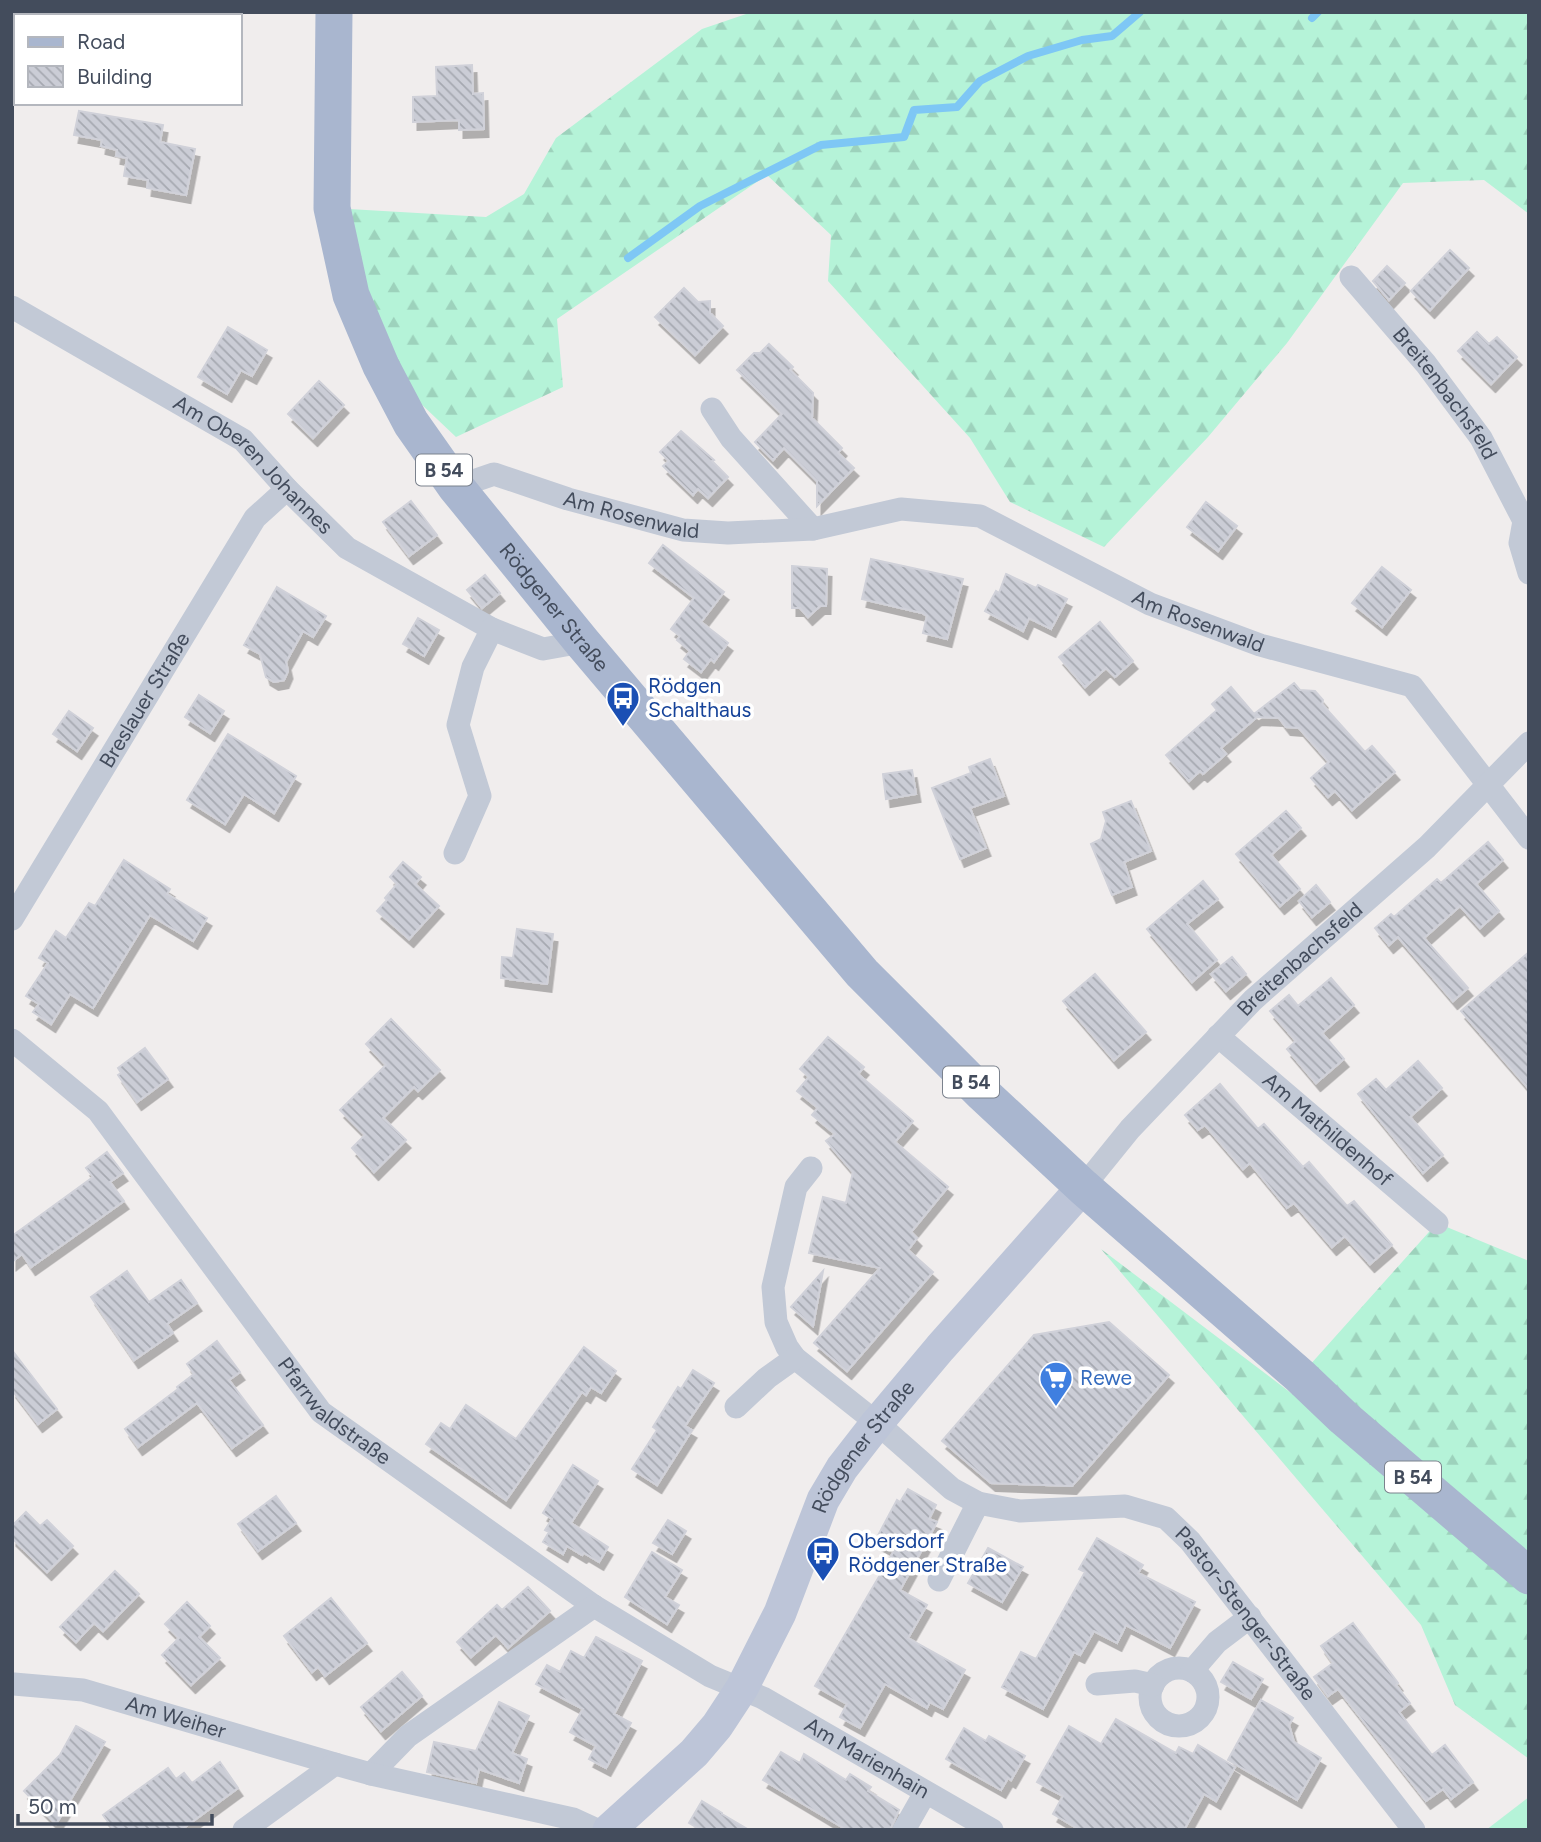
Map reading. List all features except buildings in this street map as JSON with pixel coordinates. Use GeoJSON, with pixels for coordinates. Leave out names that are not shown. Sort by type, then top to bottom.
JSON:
{"type":"FeatureCollection","features":[{"type":"Feature","properties":{"kind":"main road","name":"Rödgener Straße"},"geometry":{"type":"LineString","coordinates":[[334,12],[332,208],[351,295],[381,366],[411,423],[456,487],[582,642],[862,973],[981,1092],[1083,1187],[1300,1376],[1344,1418],[1529,1576]]}},
{"type":"Feature","properties":{"kind":"main road","name":"Rödgener Straße"},"geometry":{"type":"LineString","coordinates":[[609,1830],[694,1753],[717,1726],[742,1688],[780,1613],[823,1500],[842,1468],[877,1423],[1083,1187]]}},
{"type":"Feature","properties":{"kind":"street","name":"Breitenbachsfeld"},"geometry":{"type":"LineString","coordinates":[[1352,277],[1426,364],[1481,438],[1526,521],[1520,543],[1529,573]]}},
{"type":"Feature","properties":{"kind":"street","name":"Am Oberen Johannes"},"geometry":{"type":"LineString","coordinates":[[12,306],[243,440],[346,548],[492,629],[543,649],[582,642]]}},
{"type":"Feature","properties":{"kind":"street"},"geometry":{"type":"LineString","coordinates":[[712,409],[732,438],[813,529]]}},
{"type":"Feature","properties":{"kind":"street","name":"Am Rosenwald"},"geometry":{"type":"LineString","coordinates":[[456,487],[494,474],[568,499],[683,530],[728,533],[813,529],[901,509],[980,516],[1150,604],[1260,645],[1412,686],[1529,838]]}},
{"type":"Feature","properties":{"kind":"street","name":"Breslauer Straße"},"geometry":{"type":"LineString","coordinates":[[12,919],[255,518],[287,489]]}},
{"type":"Feature","properties":{"kind":"street"},"geometry":{"type":"LineString","coordinates":[[455,853],[480,796],[458,725],[473,667],[492,629]]}},
{"type":"Feature","properties":{"kind":"street","name":"Breitenbachsfeld"},"geometry":{"type":"LineString","coordinates":[[1083,1187],[1130,1129],[1253,1000],[1427,847],[1529,743]]}},
{"type":"Feature","properties":{"kind":"street","name":"Am Mathildenhof"},"geometry":{"type":"LineString","coordinates":[[1218,1036],[1437,1223]]}},
{"type":"Feature","properties":{"kind":"street","name":"Pfarrwaldstraße"},"geometry":{"type":"LineString","coordinates":[[12,1040],[98,1111],[321,1412],[594,1606],[710,1676],[742,1688]]}},
{"type":"Feature","properties":{"kind":"street"},"geometry":{"type":"LineString","coordinates":[[736,1407],[766,1378],[795,1358],[776,1322],[773,1287],[796,1187],[811,1168]]}},
{"type":"Feature","properties":{"kind":"street","name":"Pastor-Stenger-Straße"},"geometry":{"type":"LineString","coordinates":[[795,1358],[877,1423],[952,1489],[978,1503],[1020,1511],[1125,1506],[1166,1518],[1190,1541],[1414,1830]]}},
{"type":"Feature","properties":{"kind":"street"},"geometry":{"type":"LineString","coordinates":[[939,1580],[978,1503]]}},
{"type":"Feature","properties":{"kind":"street"},"geometry":{"type":"LineString","coordinates":[[371,1774],[408,1736],[594,1606]]}},
{"type":"Feature","properties":{"kind":"street"},"geometry":{"type":"LineString","coordinates":[[1192,1671],[1217,1642],[1250,1617]]}},
{"type":"Feature","properties":{"kind":"street"},"geometry":{"type":"LineString","coordinates":[[1183,1668],[1192,1671],[1205,1685],[1207,1704],[1196,1720],[1187,1724],[1168,1724],[1160,1719],[1150,1703],[1153,1685],[1165,1671],[1183,1668]]}},
{"type":"Feature","properties":{"kind":"street"},"geometry":{"type":"LineString","coordinates":[[1097,1684],[1135,1681],[1153,1685]]}},
{"type":"Feature","properties":{"kind":"street","name":"Am Weiher"},"geometry":{"type":"LineString","coordinates":[[14,1684],[83,1690],[371,1774],[573,1819],[597,1830]]}},
{"type":"Feature","properties":{"kind":"street","name":"Am Marienhain"},"geometry":{"type":"LineString","coordinates":[[742,1688],[992,1830]]}},
{"type":"Feature","properties":{"kind":"street"},"geometry":{"type":"LineString","coordinates":[[244,1830],[335,1764]]}},
{"type":"Feature","properties":{"kind":"street"},"geometry":{"type":"LineString","coordinates":[[904,1830],[925,1793]]}},
{"type":"Feature","properties":{"kind":"green space"},"geometry":{"type":"Polygon","coordinates":[[[752,12],[1529,12],[1529,214],[1484,180],[1403,183],[1287,343],[1208,437],[1104,547],[1010,502],[970,438],[828,281],[831,235],[767,175],[557,319],[563,387],[456,437],[381,366],[332,208],[486,217],[524,194],[556,138],[702,29],[752,12]]]}},
{"type":"Feature","properties":{"kind":"green space"},"geometry":{"type":"Polygon","coordinates":[[[1437,1223],[1529,1261],[1529,1576],[1300,1376],[1437,1223]]]}},
{"type":"Feature","properties":{"kind":"green space"},"geometry":{"type":"Polygon","coordinates":[[[1101,1249],[1291,1393],[1529,1592],[1529,1759],[1455,1705],[1421,1625],[1101,1249]]]}},
{"type":"Feature","properties":{"kind":"green space"},"geometry":{"type":"Polygon","coordinates":[[[1529,1797],[1529,1830],[1486,1830],[1529,1797]]]}},
{"type":"Feature","properties":{"kind":"waterway"},"geometry":{"type":"LineString","coordinates":[[628,258],[700,206],[821,145],[904,137],[914,110],[957,107],[980,81],[1028,56],[1082,40],[1112,36],[1140,12]]}},
{"type":"Feature","properties":{"kind":"waterway"},"geometry":{"type":"LineString","coordinates":[[1312,18],[1318,12]]}},
{"type":"Feature","properties":{"kind":"place","name":"Rödgen Schalthaus"},"geometry":{"type":"Point","coordinates":[623,728]}},
{"type":"Feature","properties":{"kind":"place","name":"Rewe"},"geometry":{"type":"Point","coordinates":[1056,1408]}},
{"type":"Feature","properties":{"kind":"place","name":"Obersdorf Rödgener Straße"},"geometry":{"type":"Point","coordinates":[823,1583]}}]}
